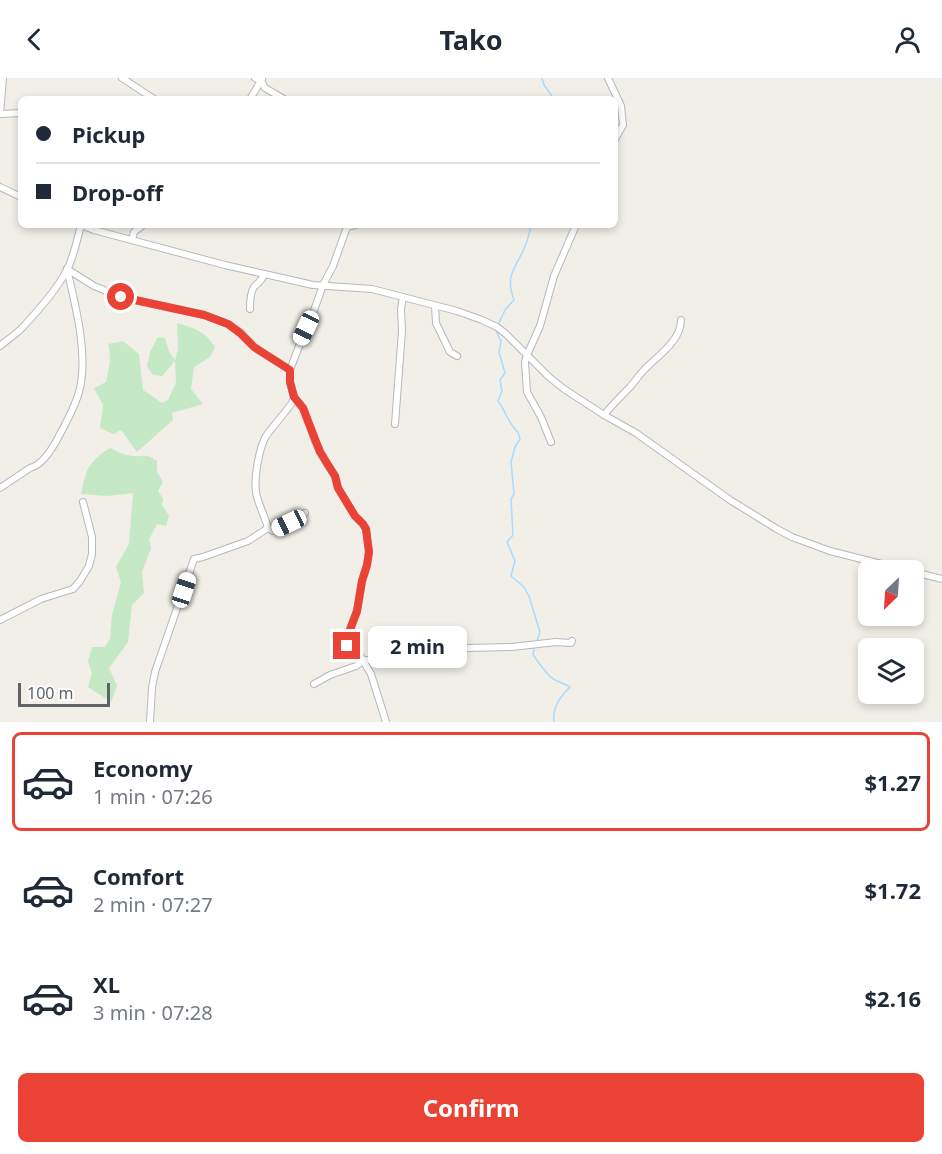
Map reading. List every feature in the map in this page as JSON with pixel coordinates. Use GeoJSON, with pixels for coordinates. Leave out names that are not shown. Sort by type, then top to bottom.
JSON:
{"type":"FeatureCollection","features":[{"type":"Feature","properties":{"kind":"street"},"geometry":{"type":"LineString","coordinates":[[3,78],[0,114],[18,113]]}},
{"type":"Feature","properties":{"kind":"street"},"geometry":{"type":"LineString","coordinates":[[122,78],[149,96]]}},
{"type":"Feature","properties":{"kind":"street"},"geometry":{"type":"LineString","coordinates":[[608,78],[616,96]]}},
{"type":"Feature","properties":{"kind":"street"},"geometry":{"type":"LineString","coordinates":[[252,96],[260,79]]}},
{"type":"Feature","properties":{"kind":"street"},"geometry":{"type":"LineString","coordinates":[[260,79],[264,88],[279,96]]}},
{"type":"Feature","properties":{"kind":"street"},"geometry":{"type":"LineString","coordinates":[[618,100],[621,106],[622,125],[618,133]]}},
{"type":"Feature","properties":{"kind":"street"},"geometry":{"type":"LineString","coordinates":[[0,187],[18,196]]}},
{"type":"Feature","properties":{"kind":"street"},"geometry":{"type":"LineString","coordinates":[[0,346],[19,331],[40,309],[67,269],[80,228]]}},
{"type":"Feature","properties":{"kind":"street"},"geometry":{"type":"LineString","coordinates":[[91,228],[191,257],[313,285],[372,289],[457,311],[482,320],[506,334],[564,389],[636,433],[730,500],[785,533],[830,551],[866,560]]}},
{"type":"Feature","properties":{"kind":"street"},"geometry":{"type":"LineString","coordinates":[[132,240],[134,232],[139,228]]}},
{"type":"Feature","properties":{"kind":"street"},"geometry":{"type":"LineString","coordinates":[[347,228],[290,370],[290,382],[294,397],[303,408],[315,441],[335,476],[338,488],[366,529],[369,552],[367,565],[347,646],[361,657],[371,674],[387,722]]}},
{"type":"Feature","properties":{"kind":"street"},"geometry":{"type":"LineString","coordinates":[[551,442],[541,417],[527,392],[525,362],[540,326],[554,276],[575,228]]}},
{"type":"Feature","properties":{"kind":"street"},"geometry":{"type":"LineString","coordinates":[[67,269],[94,286],[121,297],[204,315],[228,324],[254,347],[290,370]]}},
{"type":"Feature","properties":{"kind":"street"},"geometry":{"type":"LineString","coordinates":[[0,488],[34,467],[52,449],[80,389],[83,363],[77,317],[67,269]]}},
{"type":"Feature","properties":{"kind":"street"},"geometry":{"type":"LineString","coordinates":[[250,309],[253,288],[261,282],[264,274]]}},
{"type":"Feature","properties":{"kind":"street"},"geometry":{"type":"LineString","coordinates":[[395,424],[403,297]]}},
{"type":"Feature","properties":{"kind":"street"},"geometry":{"type":"LineString","coordinates":[[435,306],[436,322],[450,352],[457,356]]}},
{"type":"Feature","properties":{"kind":"street"},"geometry":{"type":"LineString","coordinates":[[604,415],[648,366],[668,348],[682,324],[681,320]]}},
{"type":"Feature","properties":{"kind":"street"},"geometry":{"type":"LineString","coordinates":[[294,397],[285,413],[265,438],[258,460],[255,493],[268,528],[273,531],[305,513]]}},
{"type":"Feature","properties":{"kind":"street"},"geometry":{"type":"LineString","coordinates":[[0,620],[41,599],[74,589],[80,581],[92,554],[92,537],[83,502]]}},
{"type":"Feature","properties":{"kind":"street"},"geometry":{"type":"LineString","coordinates":[[150,722],[155,672],[194,559],[248,542],[268,528]]}},
{"type":"Feature","properties":{"kind":"street"},"geometry":{"type":"LineString","coordinates":[[924,574],[942,579]]}},
{"type":"Feature","properties":{"kind":"street"},"geometry":{"type":"LineString","coordinates":[[314,684],[363,661],[398,654],[449,647],[512,647],[556,642],[571,643],[572,641]]}},
{"type":"Feature","properties":{"kind":"green space"},"geometry":{"type":"Polygon","coordinates":[[[177,323],[199,331],[215,347],[210,357],[194,367],[191,389],[203,404],[172,413],[173,420],[137,452],[121,430],[113,434],[100,428],[103,405],[94,388],[106,382],[110,359],[108,344],[123,341],[139,354],[143,390],[162,403],[168,400],[176,383],[175,361],[162,376],[153,375],[147,366],[150,352],[158,337],[165,338],[169,352],[175,360],[178,349],[177,323]]]}},
{"type":"Feature","properties":{"kind":"green space"},"geometry":{"type":"Polygon","coordinates":[[[110,448],[127,455],[148,456],[157,461],[157,472],[163,482],[158,491],[163,499],[162,505],[169,516],[166,526],[157,524],[149,539],[151,549],[142,572],[144,593],[132,605],[128,642],[109,668],[117,686],[111,702],[88,687],[92,673],[88,661],[92,647],[105,647],[110,639],[112,615],[121,582],[116,567],[129,544],[133,493],[107,496],[81,494],[92,462],[110,448]]]}},
{"type":"Feature","properties":{"kind":"waterway"},"geometry":{"type":"LineString","coordinates":[[542,78],[552,96]]}},
{"type":"Feature","properties":{"kind":"waterway"},"geometry":{"type":"LineString","coordinates":[[498,325],[505,310],[514,300],[511,291],[511,277],[526,244],[530,228]]}},
{"type":"Feature","properties":{"kind":"waterway"},"geometry":{"type":"LineString","coordinates":[[497,330],[501,341],[499,352],[505,373],[500,380],[502,391],[498,401],[520,439],[511,462],[514,494],[511,499],[513,535],[507,542],[515,561],[511,576],[524,587],[529,596],[540,632],[537,641]]}},
{"type":"Feature","properties":{"kind":"waterway"},"geometry":{"type":"LineString","coordinates":[[535,646],[533,654],[550,676],[570,687],[558,703],[554,712],[554,722]]}},
{"type":"Feature","properties":{"kind":"route"},"geometry":{"type":"LineString","coordinates":[[121,297],[204,315],[228,324],[254,347],[290,370],[294,397],[303,408],[320,452],[335,476],[338,488],[366,529],[369,552],[367,565],[357,611],[350,626],[347,646]]}}]}
